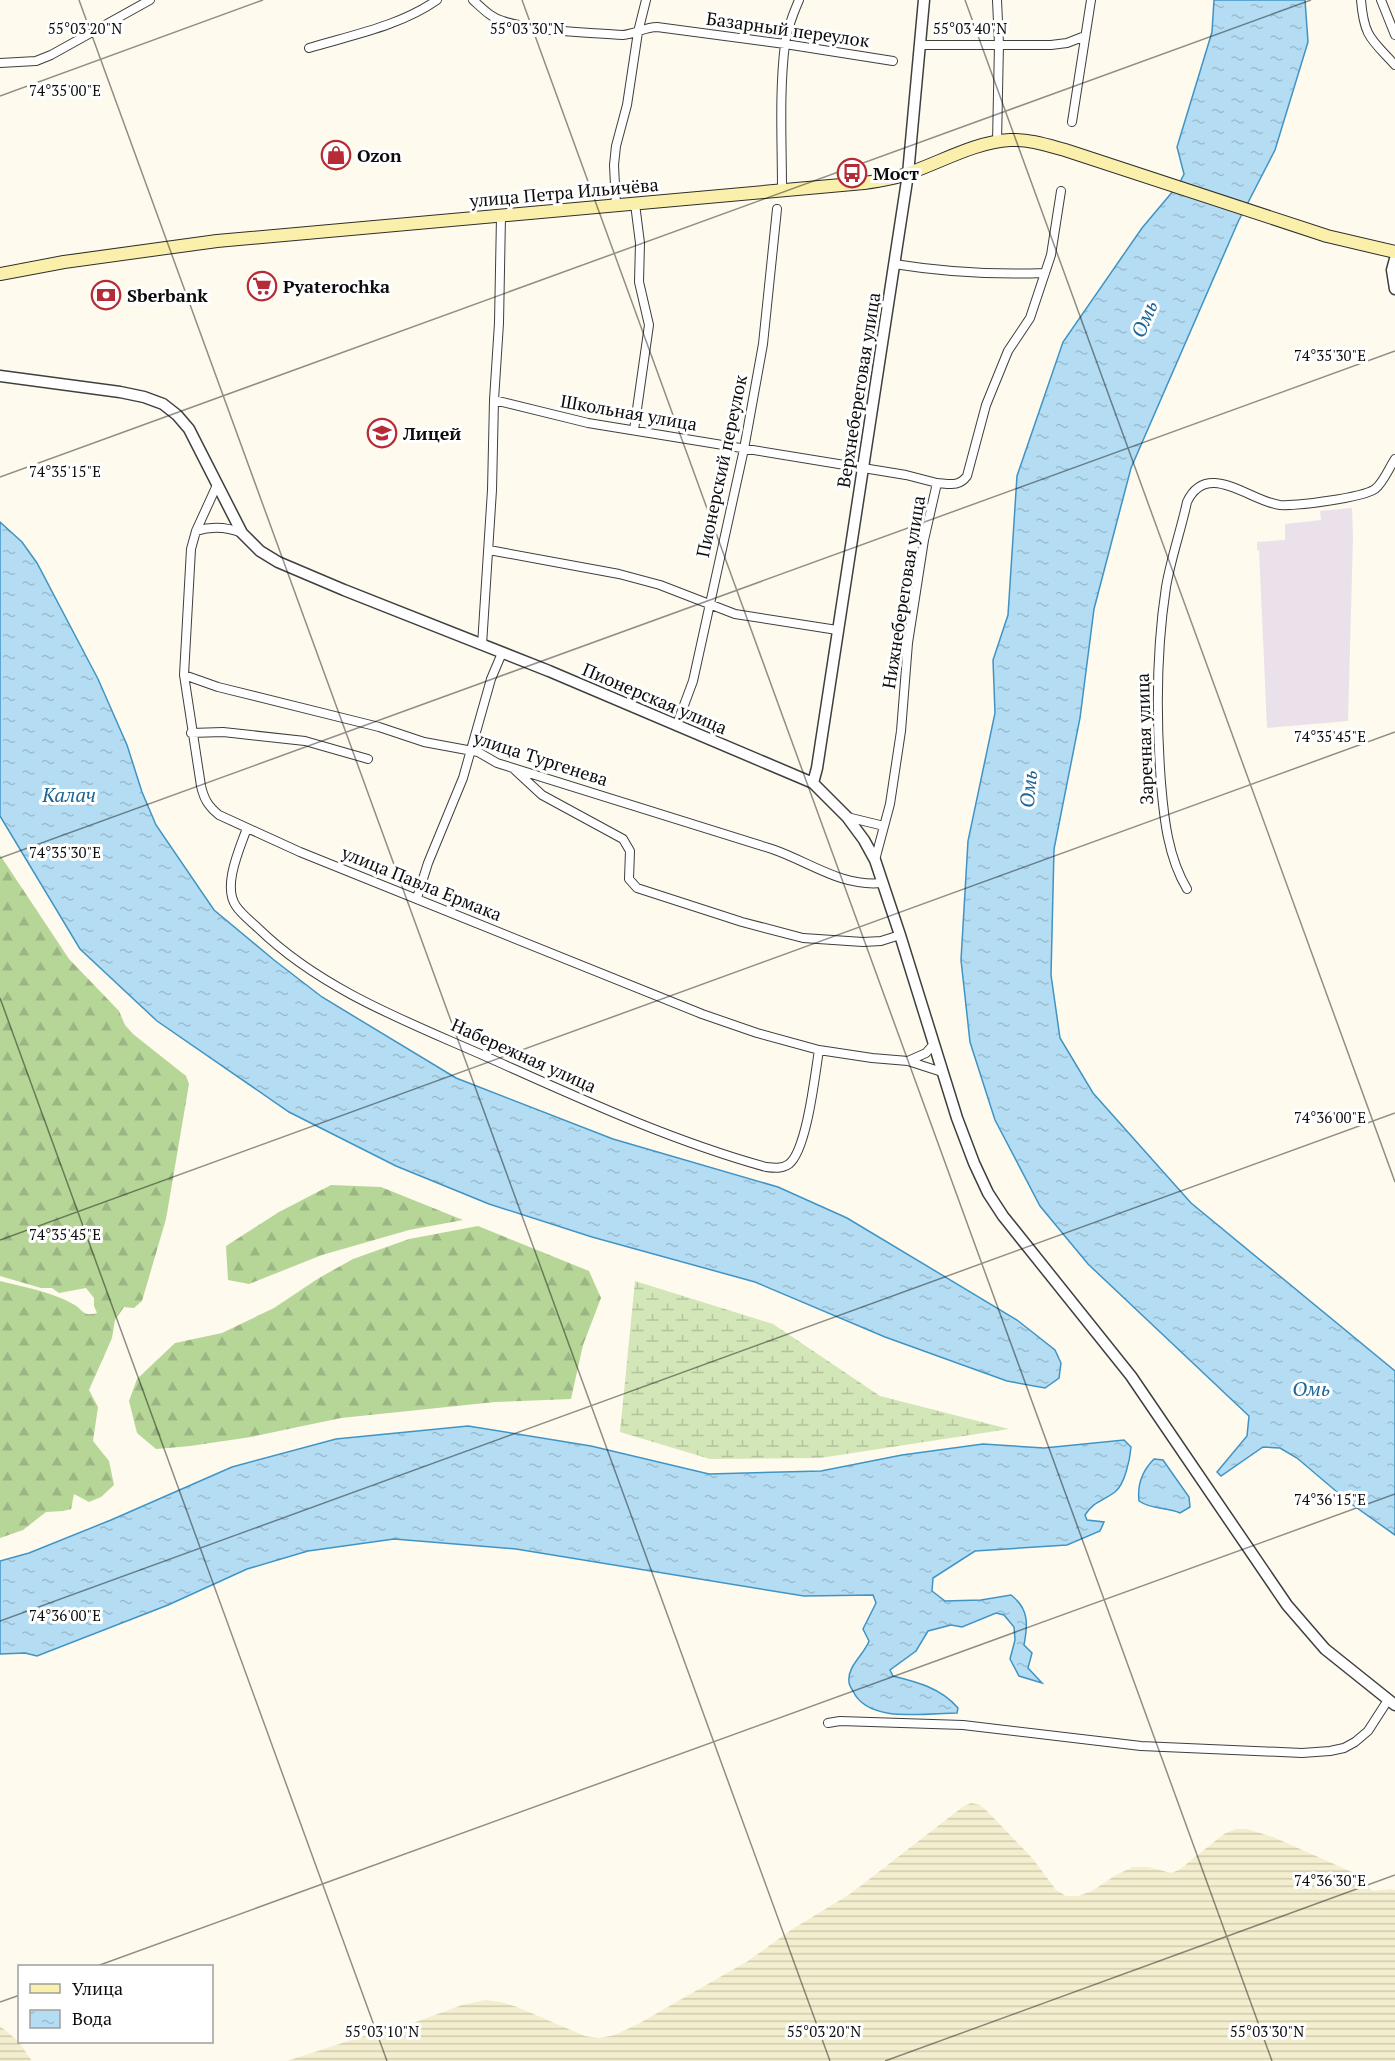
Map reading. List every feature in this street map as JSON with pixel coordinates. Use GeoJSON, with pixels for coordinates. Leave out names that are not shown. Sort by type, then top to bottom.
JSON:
{"type":"FeatureCollection","features":[{"type":"Feature","properties":{"kind":"main road","name":"улица Петра Ильичёва"},"geometry":{"type":"LineString","coordinates":[[0,274],[73,261],[218,241],[888,180],[958,153],[1011,140],[1037,142],[1327,236],[1395,252]]}},
{"type":"Feature","properties":{"kind":"street"},"geometry":{"type":"LineString","coordinates":[[0,63],[36,61],[51,55],[150,0]]}},
{"type":"Feature","properties":{"kind":"street"},"geometry":{"type":"LineString","coordinates":[[309,48],[404,18],[437,0]]}},
{"type":"Feature","properties":{"kind":"street","name":"Базарный переулок"},"geometry":{"type":"LineString","coordinates":[[473,0],[501,21],[532,27],[623,35],[648,27],[657,27],[893,61]]}},
{"type":"Feature","properties":{"kind":"street"},"geometry":{"type":"LineString","coordinates":[[616,206],[614,165],[616,146],[627,105],[638,32],[646,0]]}},
{"type":"Feature","properties":{"kind":"street"},"geometry":{"type":"LineString","coordinates":[[782,190],[785,44],[799,0]]}},
{"type":"Feature","properties":{"kind":"street","name":"Верхнебереговая улица"},"geometry":{"type":"LineString","coordinates":[[813,783],[908,174],[924,0]]}},
{"type":"Feature","properties":{"kind":"street"},"geometry":{"type":"LineString","coordinates":[[997,0],[999,44],[997,142]]}},
{"type":"Feature","properties":{"kind":"street"},"geometry":{"type":"LineString","coordinates":[[1072,122],[1091,0]]}},
{"type":"Feature","properties":{"kind":"street"},"geometry":{"type":"LineString","coordinates":[[1361,0],[1365,30],[1395,65]]}},
{"type":"Feature","properties":{"kind":"street"},"geometry":{"type":"LineString","coordinates":[[1381,0],[1395,35]]}},
{"type":"Feature","properties":{"kind":"street"},"geometry":{"type":"LineString","coordinates":[[920,45],[1052,45],[1067,44],[1085,36]]}},
{"type":"Feature","properties":{"kind":"street","name":"Нижнебереговая улица"},"geometry":{"type":"LineString","coordinates":[[874,860],[890,804],[901,731],[908,643],[924,540],[937,483],[955,485],[963,482],[968,476],[986,405],[1008,351],[1030,318],[1051,255],[1061,191]]}},
{"type":"Feature","properties":{"kind":"street"},"geometry":{"type":"LineString","coordinates":[[634,430],[649,325],[639,282],[640,243],[635,204]]}},
{"type":"Feature","properties":{"kind":"street","name":"Пионерский переулок"},"geometry":{"type":"LineString","coordinates":[[677,724],[693,681],[744,449],[763,344],[777,209]]}},
{"type":"Feature","properties":{"kind":"street"},"geometry":{"type":"LineString","coordinates":[[483,645],[500,314],[501,216]]}},
{"type":"Feature","properties":{"kind":"street"},"geometry":{"type":"LineString","coordinates":[[1395,259],[1392,270],[1395,288]]}},
{"type":"Feature","properties":{"kind":"street"},"geometry":{"type":"LineString","coordinates":[[894,264],[919,268],[1010,274],[1045,273]]}},
{"type":"Feature","properties":{"kind":"street","name":"Пионерская улица"},"geometry":{"type":"LineString","coordinates":[[0,376],[120,392],[163,404],[189,429],[242,533],[260,551],[291,568],[677,724],[813,783],[847,817],[864,840],[874,860],[900,935],[933,1045],[974,1163],[1002,1216],[1131,1376],[1287,1605],[1307,1630],[1325,1649],[1392,1702]]}},
{"type":"Feature","properties":{"kind":"street","name":"Школьная улица"},"geometry":{"type":"LineString","coordinates":[[494,400],[578,421],[863,470],[906,475],[937,483]]}},
{"type":"Feature","properties":{"kind":"street","name":"Заречная улица"},"geometry":{"type":"LineString","coordinates":[[1187,889],[1172,855],[1167,832],[1156,720],[1157,676],[1167,585],[1192,490],[1214,483],[1234,486],[1278,505],[1354,496],[1377,488],[1395,459]]}},
{"type":"Feature","properties":{"kind":"street","name":"улица Павла Ермака"},"geometry":{"type":"LineString","coordinates":[[217,485],[196,531],[189,566],[184,675],[191,733],[201,786],[205,800],[211,809],[300,852],[702,1014],[757,1033],[819,1050],[908,1061],[942,1072]]}},
{"type":"Feature","properties":{"kind":"street"},"geometry":{"type":"LineString","coordinates":[[196,531],[205,528],[221,528],[242,533]]}},
{"type":"Feature","properties":{"kind":"street"},"geometry":{"type":"LineString","coordinates":[[489,550],[619,574],[660,585],[735,614],[837,630]]}},
{"type":"Feature","properties":{"kind":"street"},"geometry":{"type":"LineString","coordinates":[[417,898],[428,863],[463,778],[491,679],[502,652]]}},
{"type":"Feature","properties":{"kind":"street","name":"улица Тургенева"},"geometry":{"type":"LineString","coordinates":[[184,675],[218,687],[379,727],[424,742],[478,752],[497,763],[772,849],[840,879],[855,883],[882,883]]}},
{"type":"Feature","properties":{"kind":"street"},"geometry":{"type":"LineString","coordinates":[[191,733],[223,732],[305,741],[368,759]]}},
{"type":"Feature","properties":{"kind":"street"},"geometry":{"type":"LineString","coordinates":[[513,768],[542,795],[628,844],[629,879],[637,888],[742,922],[803,938],[863,942],[881,941],[900,935]]}},
{"type":"Feature","properties":{"kind":"street"},"geometry":{"type":"LineString","coordinates":[[847,817],[884,826]]}},
{"type":"Feature","properties":{"kind":"street","name":"Набережная улица"},"geometry":{"type":"LineString","coordinates":[[247,828],[232,875],[233,898],[237,907],[266,936],[297,960],[336,985],[390,1014],[663,1134],[766,1167],[784,1167],[794,1159],[800,1145],[810,1107],[819,1050]]}},
{"type":"Feature","properties":{"kind":"street"},"geometry":{"type":"LineString","coordinates":[[908,1061],[926,1053],[933,1045]]}},
{"type":"Feature","properties":{"kind":"street"},"geometry":{"type":"LineString","coordinates":[[828,1723],[840,1721],[963,1725],[1140,1746],[1311,1752],[1344,1748],[1355,1743],[1392,1702]]}},
{"type":"Feature","properties":{"kind":"shaded area"},"geometry":{"type":"Polygon","coordinates":[[[1352,508],[1348,721],[1267,728],[1257,542],[1285,540],[1285,524],[1321,520],[1320,511],[1352,508]]]}},
{"type":"Feature","properties":{"kind":"shaded area"},"geometry":{"type":"Polygon","coordinates":[[[971,1803],[980,1805],[986,1810],[1033,1859],[1056,1890],[1066,1896],[1078,1896],[1092,1891],[1133,1867],[1148,1867],[1171,1873],[1179,1870],[1224,1834],[1236,1829],[1247,1829],[1273,1837],[1361,1876],[1364,1884],[1373,1891],[1395,1890],[1395,2061],[287,2061],[373,2033],[413,2023],[462,2005],[485,2000],[517,2007],[585,2036],[599,2038],[615,2035],[748,1961],[791,1930],[850,1894],[964,1806],[971,1803]]]}},
{"type":"Feature","properties":{"kind":"shaded area"},"geometry":{"type":"Polygon","coordinates":[[[0,2026],[18,2041],[32,2061],[0,2061],[0,2026]]]}},
{"type":"Feature","properties":{"kind":"green space"},"geometry":{"type":"Polygon","coordinates":[[[0,855],[69,959],[119,1011],[125,1025],[133,1034],[186,1076],[189,1084],[166,1219],[142,1301],[134,1308],[124,1307],[115,1320],[112,1338],[89,1390],[98,1407],[93,1441],[109,1461],[114,1485],[101,1497],[89,1502],[74,1494],[71,1509],[46,1512],[23,1530],[0,1538],[0,1281],[56,1296],[86,1313],[97,1313],[94,1298],[86,1288],[59,1293],[52,1288],[41,1288],[0,1276],[0,855]]]}},
{"type":"Feature","properties":{"kind":"green space"},"geometry":{"type":"Polygon","coordinates":[[[331,1185],[381,1187],[463,1220],[409,1230],[322,1255],[249,1284],[228,1280],[226,1246],[279,1212],[331,1185]]]}},
{"type":"Feature","properties":{"kind":"green space"},"geometry":{"type":"Polygon","coordinates":[[[478,1226],[589,1271],[601,1298],[583,1345],[571,1399],[495,1402],[341,1418],[251,1437],[156,1449],[137,1433],[129,1401],[137,1379],[175,1343],[222,1333],[274,1308],[353,1259],[409,1239],[478,1226]]]}},
{"type":"Feature","properties":{"kind":"green space"},"geometry":{"type":"Polygon","coordinates":[[[635,1281],[773,1324],[880,1396],[1009,1429],[820,1458],[710,1459],[620,1432],[635,1281]]]}},
{"type":"Feature","properties":{"kind":"water","name":"Омь"},"geometry":{"type":"Polygon","coordinates":[[[1214,0],[1305,0],[1308,42],[1275,150],[1238,222],[1131,468],[1094,609],[1080,718],[1054,849],[1051,975],[1060,1038],[1093,1093],[1191,1203],[1395,1371],[1395,1535],[1350,1503],[1297,1458],[1280,1448],[1263,1447],[1221,1476],[1217,1472],[1247,1436],[1249,1416],[1088,1264],[1040,1206],[995,1120],[970,1042],[961,960],[968,841],[995,713],[993,660],[1008,615],[1017,476],[1063,342],[1142,228],[1179,184],[1184,174],[1177,147],[1212,32],[1214,0]]]}},
{"type":"Feature","properties":{"kind":"water","name":"Калач"},"geometry":{"type":"Polygon","coordinates":[[[0,522],[22,542],[37,563],[98,679],[127,745],[142,792],[156,825],[214,910],[274,960],[322,997],[456,1078],[613,1139],[778,1187],[847,1218],[1017,1320],[1055,1350],[1061,1363],[1059,1378],[1045,1388],[1007,1381],[885,1337],[755,1282],[592,1237],[489,1204],[396,1166],[289,1112],[157,1021],[80,949],[0,816],[0,522]]]}},
{"type":"Feature","properties":{"kind":"water"},"geometry":{"type":"Polygon","coordinates":[[[468,1426],[591,1446],[709,1474],[821,1471],[902,1455],[983,1444],[1044,1448],[1124,1440],[1131,1447],[1126,1471],[1119,1488],[1095,1504],[1085,1515],[1087,1520],[1104,1522],[1100,1531],[1067,1545],[975,1551],[933,1578],[932,1591],[945,1601],[981,1600],[1011,1595],[1017,1600],[1026,1617],[1024,1645],[1032,1653],[1028,1668],[1042,1683],[1019,1676],[1010,1659],[1015,1640],[1014,1627],[1004,1615],[996,1613],[962,1627],[951,1625],[928,1631],[916,1651],[890,1670],[893,1676],[920,1683],[944,1695],[958,1708],[957,1713],[915,1715],[885,1712],[871,1708],[853,1691],[849,1684],[849,1676],[869,1641],[863,1629],[876,1603],[873,1595],[804,1596],[516,1549],[394,1539],[308,1551],[247,1569],[168,1605],[37,1656],[25,1653],[0,1654],[0,1561],[29,1553],[111,1520],[232,1467],[336,1439],[468,1426]]]}},
{"type":"Feature","properties":{"kind":"water"},"geometry":{"type":"Polygon","coordinates":[[[1154,1459],[1163,1460],[1189,1497],[1190,1507],[1180,1513],[1149,1506],[1139,1501],[1141,1478],[1154,1459]]]}},
{"type":"Feature","properties":{"kind":"place","name":"Ozon"},"geometry":{"type":"Point","coordinates":[336,155]}},
{"type":"Feature","properties":{"kind":"place","name":"Мост"},"geometry":{"type":"Point","coordinates":[852,173]}},
{"type":"Feature","properties":{"kind":"place","name":"Pyaterochka"},"geometry":{"type":"Point","coordinates":[262,286]}},
{"type":"Feature","properties":{"kind":"place","name":"Sberbank"},"geometry":{"type":"Point","coordinates":[106,295]}},
{"type":"Feature","properties":{"kind":"place","name":"Лицей"},"geometry":{"type":"Point","coordinates":[382,433]}}]}
